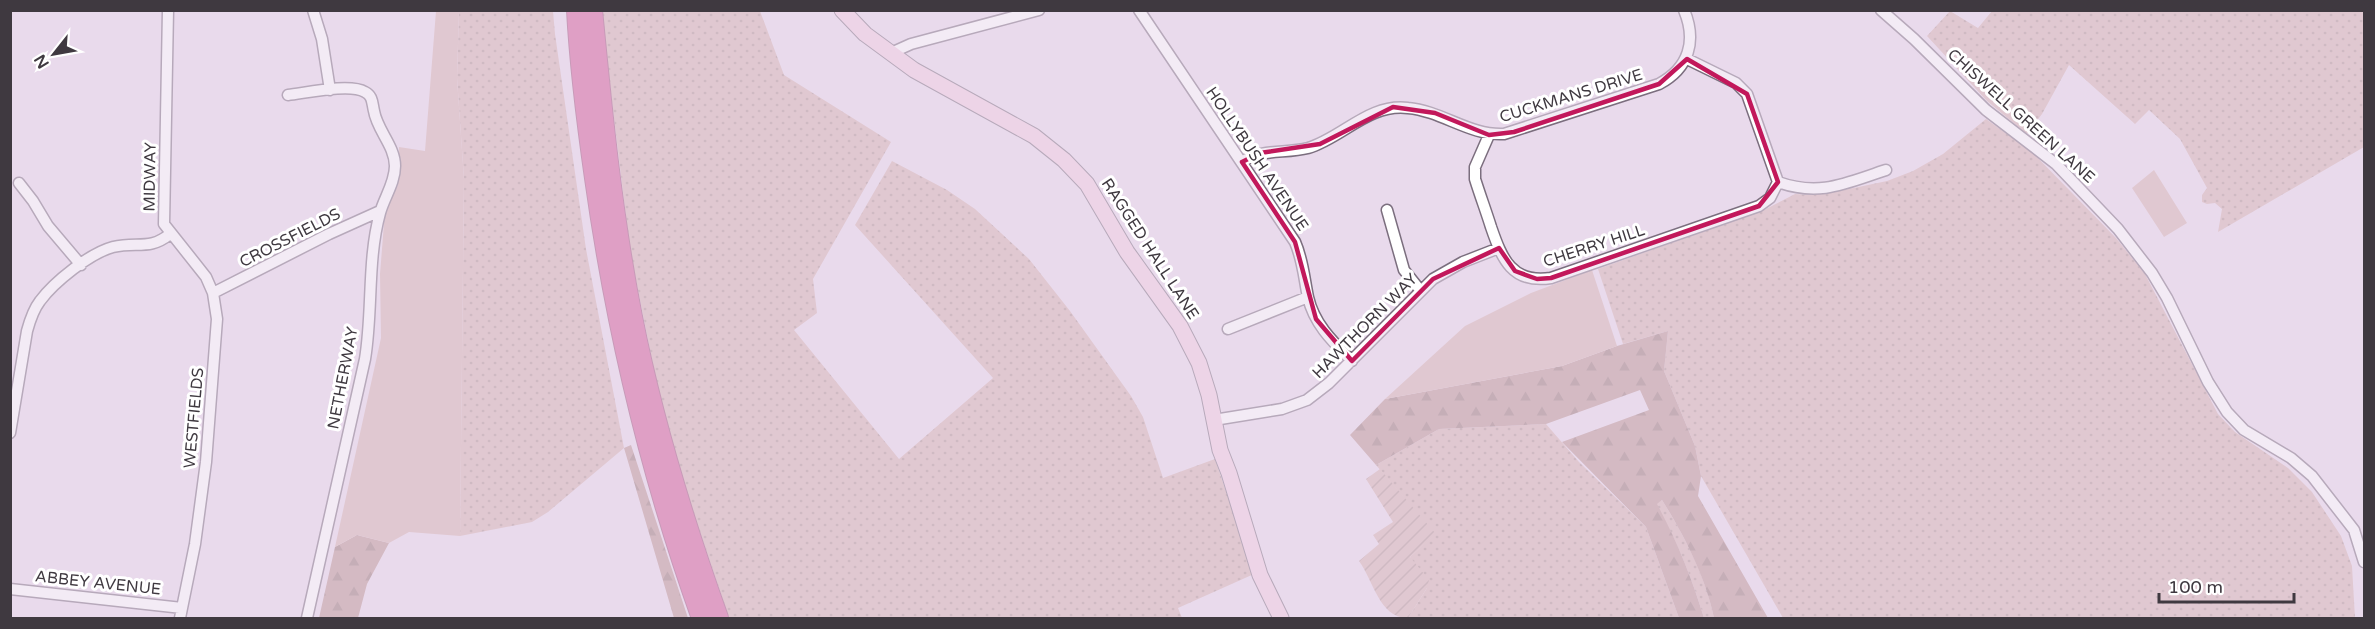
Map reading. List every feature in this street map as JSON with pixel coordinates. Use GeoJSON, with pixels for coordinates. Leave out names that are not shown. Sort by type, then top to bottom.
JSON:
{"type":"FeatureCollection","features":[{"type":"Feature","properties":{"kind":"highway"},"geometry":{"type":"LineString","coordinates":[[577,10],[584,101],[606,260],[650,455],[702,618]]}},
{"type":"Feature","properties":{"kind":"highway"},"geometry":{"type":"LineString","coordinates":[[592,10],[607,164],[632,318],[663,448],[717,618]]}},
{"type":"Feature","properties":{"kind":"street","name":"MIDWAY"},"geometry":{"type":"LineString","coordinates":[[10,434],[27,331],[40,300],[52,288],[103,250],[131,244],[155,244],[170,234],[164,220],[168,10]]}},
{"type":"Feature","properties":{"kind":"street"},"geometry":{"type":"LineString","coordinates":[[288,94],[330,90],[322,39],[313,10]]}},
{"type":"Feature","properties":{"kind":"street","name":"RAGGED HALL LANE"},"geometry":{"type":"LineString","coordinates":[[842,10],[865,34],[914,70],[1017,125],[1034,136],[1077,172],[1097,200],[1127,252],[1180,326],[1205,379],[1220,450],[1260,576],[1281,618]]}},
{"type":"Feature","properties":{"kind":"street"},"geometry":{"type":"LineString","coordinates":[[891,53],[911,44],[1039,10]]}},
{"type":"Feature","properties":{"kind":"street","name":"HOLLYBUSH AVENUE"},"geometry":{"type":"LineString","coordinates":[[1139,10],[1295,242],[1302,260],[1308,297],[1316,319],[1326,335],[1352,361]]}},
{"type":"Feature","properties":{"kind":"street"},"geometry":{"type":"LineString","coordinates":[[1684,10],[1691,31],[1687,59],[1736,83],[1747,94],[1778,182],[1812,190],[1886,170]]}},
{"type":"Feature","properties":{"kind":"street","name":"CHISWELL GREEN LANE"},"geometry":{"type":"LineString","coordinates":[[1881,10],[1910,35],[1986,110],[2056,164],[2118,229],[2140,255],[2167,298],[2208,382],[2226,412],[2244,430],[2285,454],[2312,476],[2354,530],[2364,562]]}},
{"type":"Feature","properties":{"kind":"street","name":"CUCKMANS DRIVE"},"geometry":{"type":"LineString","coordinates":[[1242,162],[1260,153],[1293,151],[1320,144],[1366,116],[1393,107],[1436,113],[1489,135],[1514,132],[1659,84],[1675,74],[1687,59]]}},
{"type":"Feature","properties":{"kind":"street","name":"NETHERWAY"},"geometry":{"type":"LineString","coordinates":[[307,618],[365,359],[369,333],[374,249],[380,212],[385,204],[395,171],[394,157],[378,125],[373,100],[369,95],[361,90],[330,90]]}},
{"type":"Feature","properties":{"kind":"street","name":"CHERRY HILL"},"geometry":{"type":"LineString","coordinates":[[1489,135],[1474,172],[1499,248],[1504,260],[1515,271],[1538,279],[1551,278],[1760,206],[1770,198],[1778,182]]}},
{"type":"Feature","properties":{"kind":"street"},"geometry":{"type":"LineString","coordinates":[[19,183],[48,226],[81,265]]}},
{"type":"Feature","properties":{"kind":"street"},"geometry":{"type":"LineString","coordinates":[[1387,210],[1404,270],[1420,290]]}},
{"type":"Feature","properties":{"kind":"street","name":"CROSSFIELDS"},"geometry":{"type":"LineString","coordinates":[[213,293],[340,229],[380,212]]}},
{"type":"Feature","properties":{"kind":"street","name":"WESTFIELDS"},"geometry":{"type":"LineString","coordinates":[[170,234],[203,272],[213,293],[217,319],[206,462],[195,544],[181,613]]}},
{"type":"Feature","properties":{"kind":"street","name":"HAWTHORN WAY"},"geometry":{"type":"LineString","coordinates":[[1214,420],[1296,405],[1318,393],[1420,290],[1448,269],[1499,248]]}},
{"type":"Feature","properties":{"kind":"street"},"geometry":{"type":"LineString","coordinates":[[1228,329],[1308,297]]}},
{"type":"Feature","properties":{"kind":"street","name":"ABBEY AVENUE"},"geometry":{"type":"LineString","coordinates":[[10,589],[181,613]]}},
{"type":"Feature","properties":{"kind":"highlighted area"},"geometry":{"type":"Polygon","coordinates":[[[1687,59],[1747,94],[1778,182],[1759,206],[1551,278],[1537,279],[1515,271],[1499,248],[1433,279],[1352,361],[1316,319],[1295,242],[1242,162],[1260,153],[1320,144],[1393,107],[1435,113],[1489,135],[1514,132],[1659,84],[1687,59]]]}},
{"type":"Feature","properties":{"kind":"shaded area"},"geometry":{"type":"Polygon","coordinates":[[[436,11],[459,11],[457,78],[464,179],[460,536],[409,532],[389,543],[357,535],[335,547],[381,338],[380,274],[385,211],[398,185],[399,147],[425,151],[436,11]]]}},
{"type":"Feature","properties":{"kind":"shaded area"},"geometry":{"type":"Polygon","coordinates":[[[459,11],[553,11],[586,249],[624,448],[548,512],[532,522],[460,536],[464,179],[457,78],[459,11]]]}},
{"type":"Feature","properties":{"kind":"shaded area"},"geometry":{"type":"Polygon","coordinates":[[[601,11],[760,11],[784,75],[891,142],[813,279],[817,313],[794,330],[899,459],[993,378],[855,225],[892,161],[947,190],[975,209],[1029,259],[1070,311],[1131,396],[1143,417],[1163,478],[1215,459],[1254,574],[1178,608],[1182,618],[729,618],[667,435],[630,250],[601,11]]]}},
{"type":"Feature","properties":{"kind":"shaded area"},"geometry":{"type":"Polygon","coordinates":[[[1950,11],[1978,28],[1992,11],[2364,11],[2364,147],[2218,232],[2222,209],[2215,203],[2202,202],[2202,195],[2207,188],[2180,139],[2149,110],[2135,124],[2069,65],[2042,114],[2027,134],[1987,101],[1927,36],[1950,11]]]}},
{"type":"Feature","properties":{"kind":"shaded area"},"geometry":{"type":"Polygon","coordinates":[[[1986,119],[2032,152],[2116,238],[2145,274],[2218,414],[2235,432],[2288,468],[2312,492],[2341,536],[2352,566],[2355,618],[1783,618],[1701,476],[1695,446],[1664,371],[1668,331],[1623,344],[1598,269],[1764,210],[1795,194],[1812,195],[1849,189],[1887,181],[1913,171],[1943,154],[1986,119]]]}},
{"type":"Feature","properties":{"kind":"shaded area"},"geometry":{"type":"Polygon","coordinates":[[[2154,170],[2187,223],[2164,237],[2132,188],[2154,170]]]}},
{"type":"Feature","properties":{"kind":"shaded area"},"geometry":{"type":"Polygon","coordinates":[[[1592,270],[1617,346],[1562,366],[1385,399],[1465,326],[1531,293],[1592,270]]]}},
{"type":"Feature","properties":{"kind":"shaded area"},"geometry":{"type":"Polygon","coordinates":[[[1546,424],[1579,462],[1646,527],[1679,618],[1408,618],[1427,588],[1410,557],[1435,534],[1376,465],[1439,429],[1546,424]]]}},
{"type":"Feature","properties":{"kind":"shaded area"},"geometry":{"type":"Polygon","coordinates":[[[1380,469],[1436,534],[1410,557],[1429,580],[1427,588],[1408,618],[1398,617],[1390,612],[1378,597],[1359,561],[1379,544],[1373,535],[1393,522],[1366,479],[1380,469]]]}},
{"type":"Feature","properties":{"kind":"shaded area"},"geometry":{"type":"Polygon","coordinates":[[[1662,500],[1693,557],[1706,587],[1714,618],[1704,618],[1683,560],[1656,504],[1662,500]]]}},
{"type":"Feature","properties":{"kind":"green space"},"geometry":{"type":"Polygon","coordinates":[[[1668,331],[1664,371],[1695,446],[1701,476],[1698,496],[1768,618],[1714,618],[1706,588],[1693,557],[1662,500],[1657,504],[1684,560],[1704,618],[1679,618],[1646,527],[1562,442],[1649,410],[1640,390],[1546,424],[1439,429],[1376,465],[1350,435],[1385,399],[1562,366],[1668,331]]]}},
{"type":"Feature","properties":{"kind":"green space"},"geometry":{"type":"Polygon","coordinates":[[[631,445],[688,618],[674,618],[624,448],[631,445]]]}},
{"type":"Feature","properties":{"kind":"green space"},"geometry":{"type":"Polygon","coordinates":[[[357,535],[389,543],[367,584],[358,618],[319,618],[335,547],[357,535]]]}}]}
